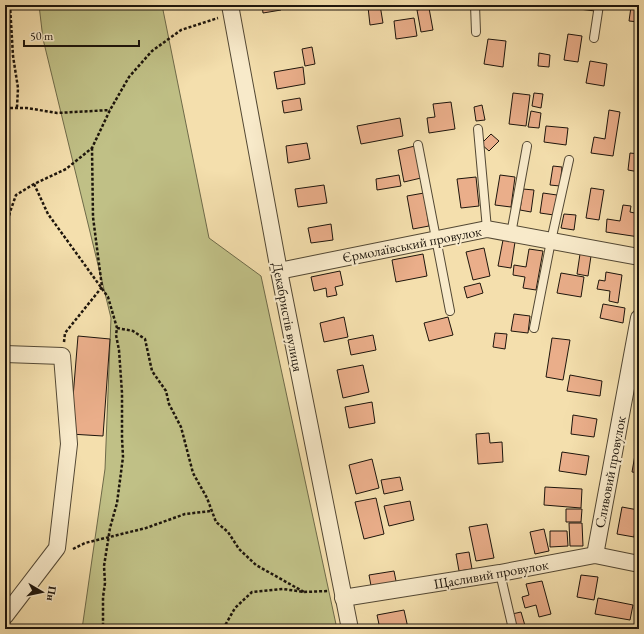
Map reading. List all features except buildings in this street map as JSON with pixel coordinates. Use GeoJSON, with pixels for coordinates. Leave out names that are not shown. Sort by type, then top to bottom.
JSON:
{"type":"FeatureCollection","features":[{"type":"Feature","properties":{"kind":"street","name":"Декабристів вулиця"},"geometry":{"type":"LineString","coordinates":[[231,10],[279,271],[350,629]]}},
{"type":"Feature","properties":{"kind":"street","name":"Єрмолаївський провулок"},"geometry":{"type":"LineString","coordinates":[[279,271],[487,229],[639,257]]}},
{"type":"Feature","properties":{"kind":"street","name":"Сливовий провулок"},"geometry":{"type":"LineString","coordinates":[[594,555],[639,318]]}},
{"type":"Feature","properties":{"kind":"street"},"geometry":{"type":"LineString","coordinates":[[5,354],[62,356],[69,444],[57,548],[5,616]]}},
{"type":"Feature","properties":{"kind":"street","name":"Щасливий провулок"},"geometry":{"type":"LineString","coordinates":[[343,598],[500,573],[594,555],[639,564]]}},
{"type":"Feature","properties":{"kind":"lane"},"geometry":{"type":"LineString","coordinates":[[475,5],[476,32]]}},
{"type":"Feature","properties":{"kind":"lane"},"geometry":{"type":"LineString","coordinates":[[594,38],[599,5]]}},
{"type":"Feature","properties":{"kind":"lane"},"geometry":{"type":"LineString","coordinates":[[478,129],[487,229]]}},
{"type":"Feature","properties":{"kind":"lane"},"geometry":{"type":"LineString","coordinates":[[418,145],[450,311]]}},
{"type":"Feature","properties":{"kind":"lane"},"geometry":{"type":"LineString","coordinates":[[511,234],[527,146]]}},
{"type":"Feature","properties":{"kind":"lane"},"geometry":{"type":"LineString","coordinates":[[534,328],[568,160]]}},
{"type":"Feature","properties":{"kind":"lane"},"geometry":{"type":"LineString","coordinates":[[500,573],[513,629]]}},
{"type":"Feature","properties":{"kind":"path"},"geometry":{"type":"LineString","coordinates":[[10,5],[13,56],[18,88],[17,107]]}},
{"type":"Feature","properties":{"kind":"path"},"geometry":{"type":"LineString","coordinates":[[5,235],[10,212],[16,195],[34,184],[66,169],[92,148],[110,110],[129,77],[152,51],[180,30],[213,19],[231,10]]}},
{"type":"Feature","properties":{"kind":"path"},"geometry":{"type":"LineString","coordinates":[[5,108],[17,107],[57,113],[110,110]]}},
{"type":"Feature","properties":{"kind":"path"},"geometry":{"type":"LineString","coordinates":[[62,356],[65,333],[102,287],[93,217],[92,148]]}},
{"type":"Feature","properties":{"kind":"path"},"geometry":{"type":"LineString","coordinates":[[34,184],[48,214],[108,297],[117,328],[116,336],[119,350],[122,393],[123,457],[118,497],[104,566],[105,583],[103,597],[103,629]]}},
{"type":"Feature","properties":{"kind":"path"},"geometry":{"type":"LineString","coordinates":[[117,328],[133,331],[145,339],[152,371],[166,391],[169,404],[181,427],[193,473],[207,498],[216,522],[228,532],[239,549],[256,565],[304,592]]}},
{"type":"Feature","properties":{"kind":"path"},"geometry":{"type":"LineString","coordinates":[[57,548],[71,550],[85,543],[146,528],[185,514],[211,511]]}},
{"type":"Feature","properties":{"kind":"path"},"geometry":{"type":"LineString","coordinates":[[223,629],[235,608],[252,592],[284,589],[304,592],[329,591],[343,598]]}},
{"type":"Feature","properties":{"kind":"green space"},"geometry":{"type":"Polygon","coordinates":[[[39,5],[162,5],[209,238],[261,276],[337,629],[82,629],[105,469],[111,318],[43,39],[39,5]]]}}]}
